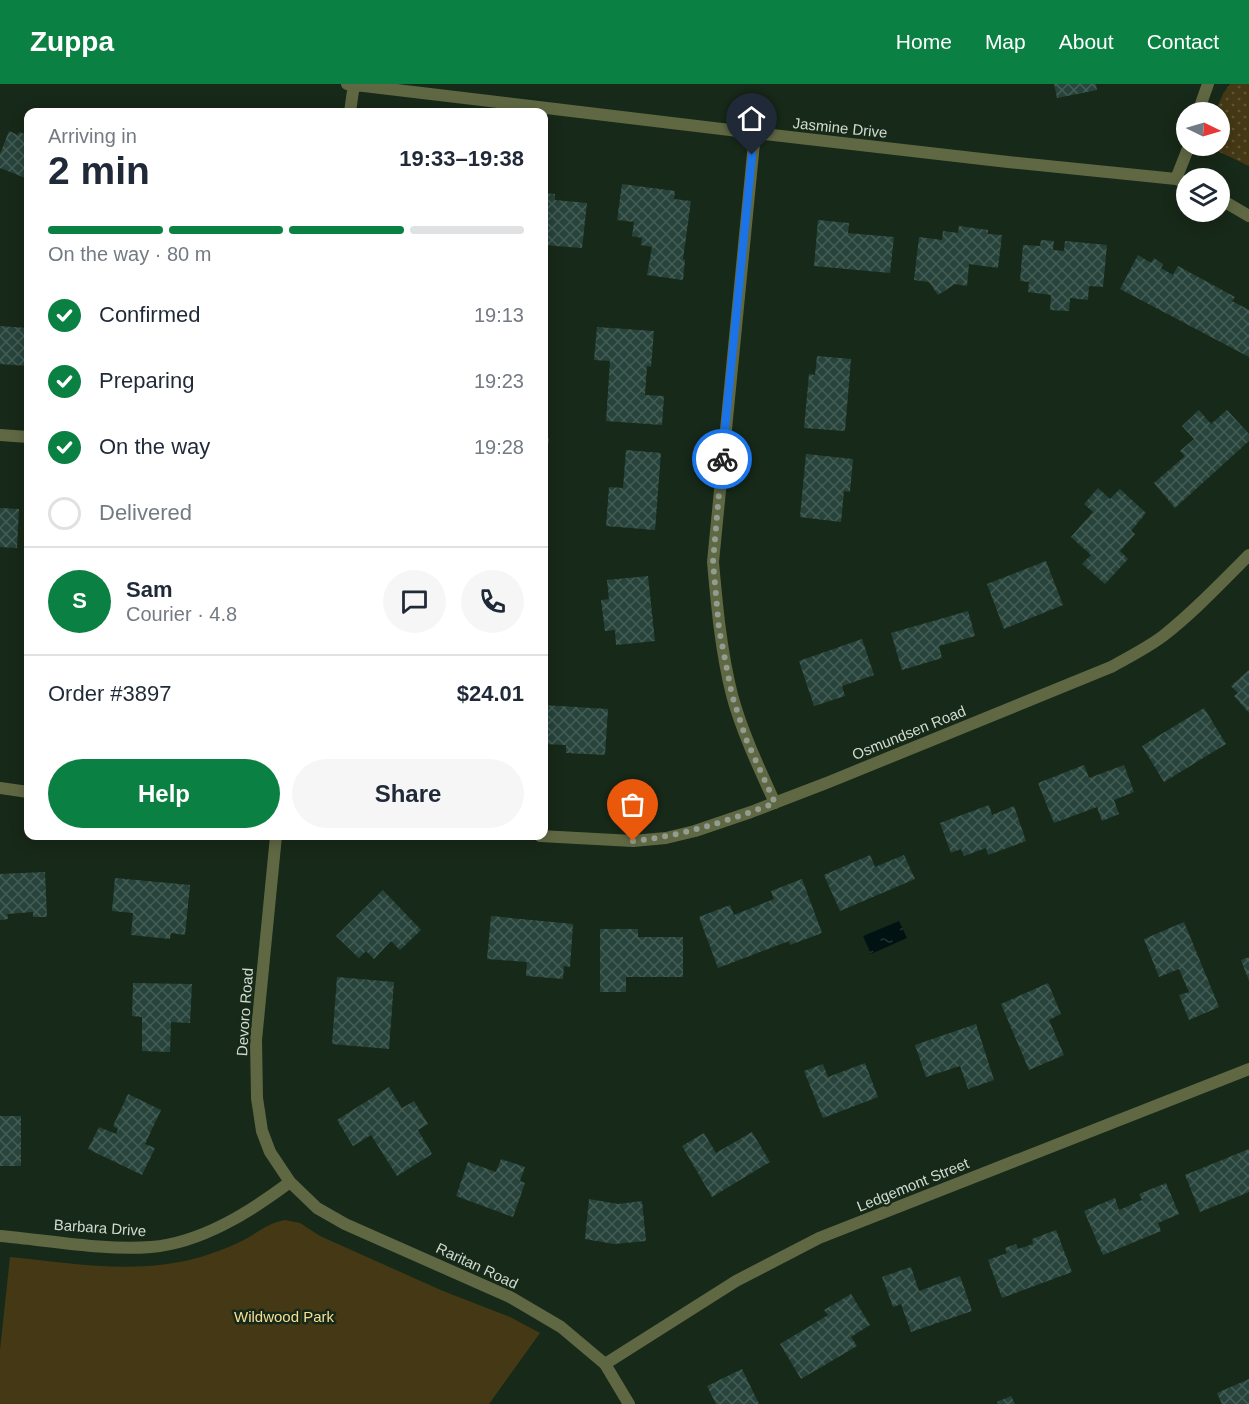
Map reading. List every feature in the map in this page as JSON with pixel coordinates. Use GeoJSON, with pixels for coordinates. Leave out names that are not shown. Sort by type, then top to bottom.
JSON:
{"type":"FeatureCollection","features":[{"type":"Feature","properties":{"kind":"street","name":"Jasmine Drive"},"geometry":{"type":"LineString","coordinates":[[347,84],[1176,180]]}},
{"type":"Feature","properties":{"kind":"street"},"geometry":{"type":"LineString","coordinates":[[351,108],[354,84]]}},
{"type":"Feature","properties":{"kind":"street"},"geometry":{"type":"LineString","coordinates":[[1202,102],[1208,84]]}},
{"type":"Feature","properties":{"kind":"street"},"geometry":{"type":"LineString","coordinates":[[754,133],[713,562],[719,629],[732,695],[746,739],[775,803]]}},
{"type":"Feature","properties":{"kind":"street"},"geometry":{"type":"LineString","coordinates":[[1230,205],[1249,216]]}},
{"type":"Feature","properties":{"kind":"street"},"geometry":{"type":"LineString","coordinates":[[0,435],[24,438]]}},
{"type":"Feature","properties":{"kind":"street","name":"Osmundsen Road"},"geometry":{"type":"LineString","coordinates":[[548,836],[633,841],[666,838],[695,831],[775,803],[1111,667],[1164,636],[1249,555]]}},
{"type":"Feature","properties":{"kind":"street"},"geometry":{"type":"LineString","coordinates":[[0,788],[22,792]]}},
{"type":"Feature","properties":{"kind":"street"},"geometry":{"type":"LineString","coordinates":[[0,793],[22,792]]}},
{"type":"Feature","properties":{"kind":"street","name":"Devoro Road"},"geometry":{"type":"LineString","coordinates":[[276,840],[256,1040],[257,1098],[262,1131],[270,1152],[290,1182]]}},
{"type":"Feature","properties":{"kind":"street","name":"Ledgemont Street"},"geometry":{"type":"LineString","coordinates":[[605,1364],[736,1281],[819,1238],[1249,1069]]}},
{"type":"Feature","properties":{"kind":"street","name":"Barbara Drive"},"geometry":{"type":"LineString","coordinates":[[0,1236],[122,1248],[153,1247],[222,1226],[260,1205],[290,1182]]}},
{"type":"Feature","properties":{"kind":"street","name":"Raritan Road"},"geometry":{"type":"LineString","coordinates":[[290,1182],[317,1208],[345,1224],[510,1297],[561,1327],[605,1364],[629,1404]]}},
{"type":"Feature","properties":{"kind":"green space"},"geometry":{"type":"Polygon","coordinates":[[[1230,84],[1249,84],[1249,166],[1228,156],[1230,156],[1230,102],[1219,102],[1230,84]]]}},
{"type":"Feature","properties":{"kind":"green space","name":"Wildwood Park"},"geometry":{"type":"Polygon","coordinates":[[[285,1220],[300,1223],[320,1236],[443,1291],[510,1317],[540,1333],[489,1404],[0,1404],[0,1350],[10,1257],[127,1267],[174,1263],[224,1249],[267,1226],[285,1220]]]}},
{"type":"Feature","properties":{"kind":"water"},"geometry":{"type":"Polygon","coordinates":[[[899,921],[907,938],[871,954],[863,936],[899,921]]]}},
{"type":"Feature","properties":{"kind":"building"},"geometry":{"type":"Polygon","coordinates":[[[1054,84],[1096,84],[1097,90],[1057,98],[1054,84]]]}},
{"type":"Feature","properties":{"kind":"building"},"geometry":{"type":"Polygon","coordinates":[[[9,131],[18,135],[19,132],[24,134],[24,177],[0,168],[0,154],[9,131]]]}},
{"type":"Feature","properties":{"kind":"building"},"geometry":{"type":"Polygon","coordinates":[[[622,184],[675,191],[674,199],[691,201],[683,259],[685,260],[683,280],[647,275],[652,247],[641,245],[642,238],[632,236],[634,222],[617,220],[622,184]]]}},
{"type":"Feature","properties":{"kind":"building"},"geometry":{"type":"Polygon","coordinates":[[[548,193],[555,194],[555,200],[587,203],[582,248],[548,245],[548,193]]]}},
{"type":"Feature","properties":{"kind":"building"},"geometry":{"type":"Polygon","coordinates":[[[818,220],[849,223],[848,233],[894,237],[890,273],[814,266],[818,220]]]}},
{"type":"Feature","properties":{"kind":"building"},"geometry":{"type":"Polygon","coordinates":[[[959,226],[988,230],[988,234],[1002,235],[998,268],[969,264],[967,286],[955,284],[938,295],[929,282],[914,280],[919,237],[942,240],[943,231],[958,233],[959,226]]]}},
{"type":"Feature","properties":{"kind":"building"},"geometry":{"type":"Polygon","coordinates":[[[1041,240],[1054,241],[1053,250],[1064,251],[1065,241],[1107,245],[1103,287],[1089,286],[1088,300],[1070,298],[1069,311],[1050,310],[1051,295],[1028,292],[1029,282],[1020,281],[1023,245],[1040,246],[1041,240]]]}},
{"type":"Feature","properties":{"kind":"building"},"geometry":{"type":"Polygon","coordinates":[[[1138,255],[1151,263],[1154,258],[1163,264],[1161,268],[1173,275],[1178,266],[1235,297],[1232,301],[1249,310],[1249,357],[1120,289],[1138,255]]]}},
{"type":"Feature","properties":{"kind":"building"},"geometry":{"type":"Polygon","coordinates":[[[0,326],[24,328],[24,366],[0,364],[0,326]]]}},
{"type":"Feature","properties":{"kind":"building"},"geometry":{"type":"Polygon","coordinates":[[[597,327],[654,331],[651,367],[647,366],[645,395],[664,396],[662,425],[606,421],[610,361],[594,360],[597,327]]]}},
{"type":"Feature","properties":{"kind":"building"},"geometry":{"type":"Polygon","coordinates":[[[817,356],[851,359],[845,431],[804,428],[809,374],[815,375],[817,356]]]}},
{"type":"Feature","properties":{"kind":"building"},"geometry":{"type":"Polygon","coordinates":[[[1199,410],[1211,424],[1227,410],[1249,434],[1249,441],[1175,508],[1154,483],[1185,456],[1180,451],[1194,439],[1182,426],[1199,410]]]}},
{"type":"Feature","properties":{"kind":"building"},"geometry":{"type":"Polygon","coordinates":[[[626,450],[661,453],[655,530],[606,526],[609,487],[623,488],[626,450]]]}},
{"type":"Feature","properties":{"kind":"building"},"geometry":{"type":"Polygon","coordinates":[[[806,454],[853,459],[850,492],[844,491],[841,522],[800,517],[806,454]]]}},
{"type":"Feature","properties":{"kind":"building"},"geometry":{"type":"Polygon","coordinates":[[[1098,488],[1110,499],[1120,489],[1146,513],[1131,531],[1135,534],[1120,551],[1128,559],[1105,584],[1082,564],[1091,555],[1071,537],[1093,512],[1084,504],[1098,488]]]}},
{"type":"Feature","properties":{"kind":"building"},"geometry":{"type":"Polygon","coordinates":[[[0,508],[19,509],[17,548],[0,547],[0,508]]]}},
{"type":"Feature","properties":{"kind":"building"},"geometry":{"type":"Polygon","coordinates":[[[1046,561],[1063,605],[1004,629],[987,584],[1046,561]]]}},
{"type":"Feature","properties":{"kind":"building"},"geometry":{"type":"Polygon","coordinates":[[[648,576],[655,641],[616,645],[615,630],[605,631],[601,600],[609,599],[607,580],[648,576]]]}},
{"type":"Feature","properties":{"kind":"building"},"geometry":{"type":"Polygon","coordinates":[[[968,611],[975,636],[939,646],[942,658],[902,670],[891,633],[968,611]]]}},
{"type":"Feature","properties":{"kind":"building"},"geometry":{"type":"Polygon","coordinates":[[[862,639],[874,675],[842,686],[845,696],[814,706],[799,661],[862,639]]]}},
{"type":"Feature","properties":{"kind":"building"},"geometry":{"type":"Polygon","coordinates":[[[1249,670],[1249,713],[1234,696],[1238,693],[1231,686],[1249,670]]]}},
{"type":"Feature","properties":{"kind":"building"},"geometry":{"type":"Polygon","coordinates":[[[548,705],[608,709],[605,755],[566,753],[566,745],[548,744],[548,705]]]}},
{"type":"Feature","properties":{"kind":"building"},"geometry":{"type":"Polygon","coordinates":[[[1204,708],[1226,744],[1164,782],[1142,746],[1204,708]]]}},
{"type":"Feature","properties":{"kind":"building"},"geometry":{"type":"Polygon","coordinates":[[[1084,765],[1089,778],[1124,765],[1134,792],[1114,800],[1119,814],[1102,821],[1097,807],[1054,823],[1038,783],[1084,765]]]}},
{"type":"Feature","properties":{"kind":"building"},"geometry":{"type":"Polygon","coordinates":[[[989,805],[992,815],[1014,806],[1026,841],[988,855],[986,848],[964,856],[961,849],[951,853],[940,823],[989,805]]]}},
{"type":"Feature","properties":{"kind":"building"},"geometry":{"type":"Polygon","coordinates":[[[870,855],[875,867],[904,855],[915,879],[840,911],[824,875],[870,855]]]}},
{"type":"Feature","properties":{"kind":"building"},"geometry":{"type":"Polygon","coordinates":[[[45,872],[47,917],[33,917],[33,912],[7,914],[8,919],[0,920],[0,874],[45,872]]]}},
{"type":"Feature","properties":{"kind":"building"},"geometry":{"type":"Polygon","coordinates":[[[115,878],[190,885],[185,935],[171,933],[170,939],[131,935],[133,913],[112,911],[115,878]]]}},
{"type":"Feature","properties":{"kind":"building"},"geometry":{"type":"Polygon","coordinates":[[[802,879],[822,933],[790,945],[789,941],[718,968],[699,917],[730,905],[734,915],[774,899],[771,891],[802,879]]]}},
{"type":"Feature","properties":{"kind":"building"},"geometry":{"type":"Polygon","coordinates":[[[383,890],[421,930],[400,950],[391,941],[374,959],[366,951],[359,958],[336,936],[383,890]]]}},
{"type":"Feature","properties":{"kind":"building"},"geometry":{"type":"Polygon","coordinates":[[[491,916],[573,924],[570,967],[564,966],[563,979],[526,976],[527,962],[487,959],[491,916]]]}},
{"type":"Feature","properties":{"kind":"building"},"geometry":{"type":"Polygon","coordinates":[[[1184,922],[1219,1007],[1189,1020],[1179,995],[1189,992],[1179,969],[1159,977],[1144,939],[1184,922]]]}},
{"type":"Feature","properties":{"kind":"building"},"geometry":{"type":"Polygon","coordinates":[[[600,929],[638,929],[638,937],[683,937],[683,977],[626,977],[626,992],[600,992],[600,929]]]}},
{"type":"Feature","properties":{"kind":"building"},"geometry":{"type":"Polygon","coordinates":[[[1249,957],[1249,981],[1241,960],[1249,957]]]}},
{"type":"Feature","properties":{"kind":"building"},"geometry":{"type":"Polygon","coordinates":[[[337,977],[394,982],[389,1049],[332,1044],[337,977]]]}},
{"type":"Feature","properties":{"kind":"building"},"geometry":{"type":"Polygon","coordinates":[[[133,983],[192,984],[190,1023],[171,1022],[170,1052],[142,1051],[142,1017],[132,1016],[133,983]]]}},
{"type":"Feature","properties":{"kind":"building"},"geometry":{"type":"Polygon","coordinates":[[[1048,983],[1061,1014],[1049,1020],[1064,1055],[1029,1070],[1001,1004],[1048,983]]]}},
{"type":"Feature","properties":{"kind":"building"},"geometry":{"type":"Polygon","coordinates":[[[976,1024],[994,1080],[968,1089],[960,1066],[926,1077],[915,1045],[976,1024]]]}},
{"type":"Feature","properties":{"kind":"building"},"geometry":{"type":"Polygon","coordinates":[[[865,1063],[878,1097],[823,1118],[804,1071],[823,1064],[828,1077],[865,1063]]]}},
{"type":"Feature","properties":{"kind":"building"},"geometry":{"type":"Polygon","coordinates":[[[389,1087],[402,1108],[414,1101],[428,1124],[418,1130],[432,1154],[397,1176],[371,1135],[353,1146],[337,1120],[389,1087]]]}},
{"type":"Feature","properties":{"kind":"building"},"geometry":{"type":"Polygon","coordinates":[[[128,1094],[161,1110],[145,1144],[155,1148],[142,1175],[88,1149],[99,1127],[116,1134],[118,1129],[113,1126],[128,1094]]]}},
{"type":"Feature","properties":{"kind":"building"},"geometry":{"type":"Polygon","coordinates":[[[0,1116],[21,1116],[21,1166],[0,1166],[0,1116]]]}},
{"type":"Feature","properties":{"kind":"building"},"geometry":{"type":"Polygon","coordinates":[[[752,1132],[770,1162],[712,1197],[682,1146],[704,1133],[716,1153],[752,1132]]]}},
{"type":"Feature","properties":{"kind":"building"},"geometry":{"type":"Polygon","coordinates":[[[1249,1149],[1249,1192],[1200,1212],[1185,1175],[1249,1149]]]}},
{"type":"Feature","properties":{"kind":"building"},"geometry":{"type":"Polygon","coordinates":[[[501,1159],[525,1167],[520,1181],[525,1183],[513,1217],[456,1196],[468,1162],[496,1172],[501,1159]]]}},
{"type":"Feature","properties":{"kind":"building"},"geometry":{"type":"Polygon","coordinates":[[[1166,1183],[1179,1214],[1158,1223],[1161,1231],[1103,1255],[1084,1211],[1115,1198],[1119,1210],[1142,1200],[1139,1194],[1166,1183]]]}},
{"type":"Feature","properties":{"kind":"building"},"geometry":{"type":"Polygon","coordinates":[[[589,1199],[618,1204],[642,1201],[646,1241],[614,1244],[585,1239],[589,1199]]]}},
{"type":"Feature","properties":{"kind":"building"},"geometry":{"type":"Polygon","coordinates":[[[1056,1230],[1072,1272],[1002,1298],[988,1260],[1007,1253],[1005,1248],[1016,1244],[1018,1249],[1033,1244],[1032,1239],[1056,1230]]]}},
{"type":"Feature","properties":{"kind":"building"},"geometry":{"type":"Polygon","coordinates":[[[911,1267],[919,1291],[960,1276],[972,1311],[911,1332],[901,1304],[893,1307],[882,1277],[911,1267]]]}},
{"type":"Feature","properties":{"kind":"building"},"geometry":{"type":"Polygon","coordinates":[[[851,1294],[870,1325],[851,1337],[857,1346],[801,1379],[780,1344],[828,1315],[824,1310],[851,1294]]]}},
{"type":"Feature","properties":{"kind":"building"},"geometry":{"type":"Polygon","coordinates":[[[742,1369],[759,1404],[716,1404],[707,1386],[742,1369]]]}},
{"type":"Feature","properties":{"kind":"building"},"geometry":{"type":"Polygon","coordinates":[[[1249,1379],[1249,1404],[1222,1404],[1217,1393],[1249,1379]]]}},
{"type":"Feature","properties":{"kind":"building"},"geometry":{"type":"Polygon","coordinates":[[[1011,1396],[1015,1404],[998,1404],[997,1402],[1011,1396]]]}},
{"type":"Feature","properties":{"kind":"way so far"},"geometry":{"type":"LineString","coordinates":[[633,841],[666,838],[695,831],[775,803],[746,739],[732,695],[719,629],[713,562],[722,459]]}},
{"type":"Feature","properties":{"kind":"route"},"geometry":{"type":"LineString","coordinates":[[722,459],[752,155]]}}]}
